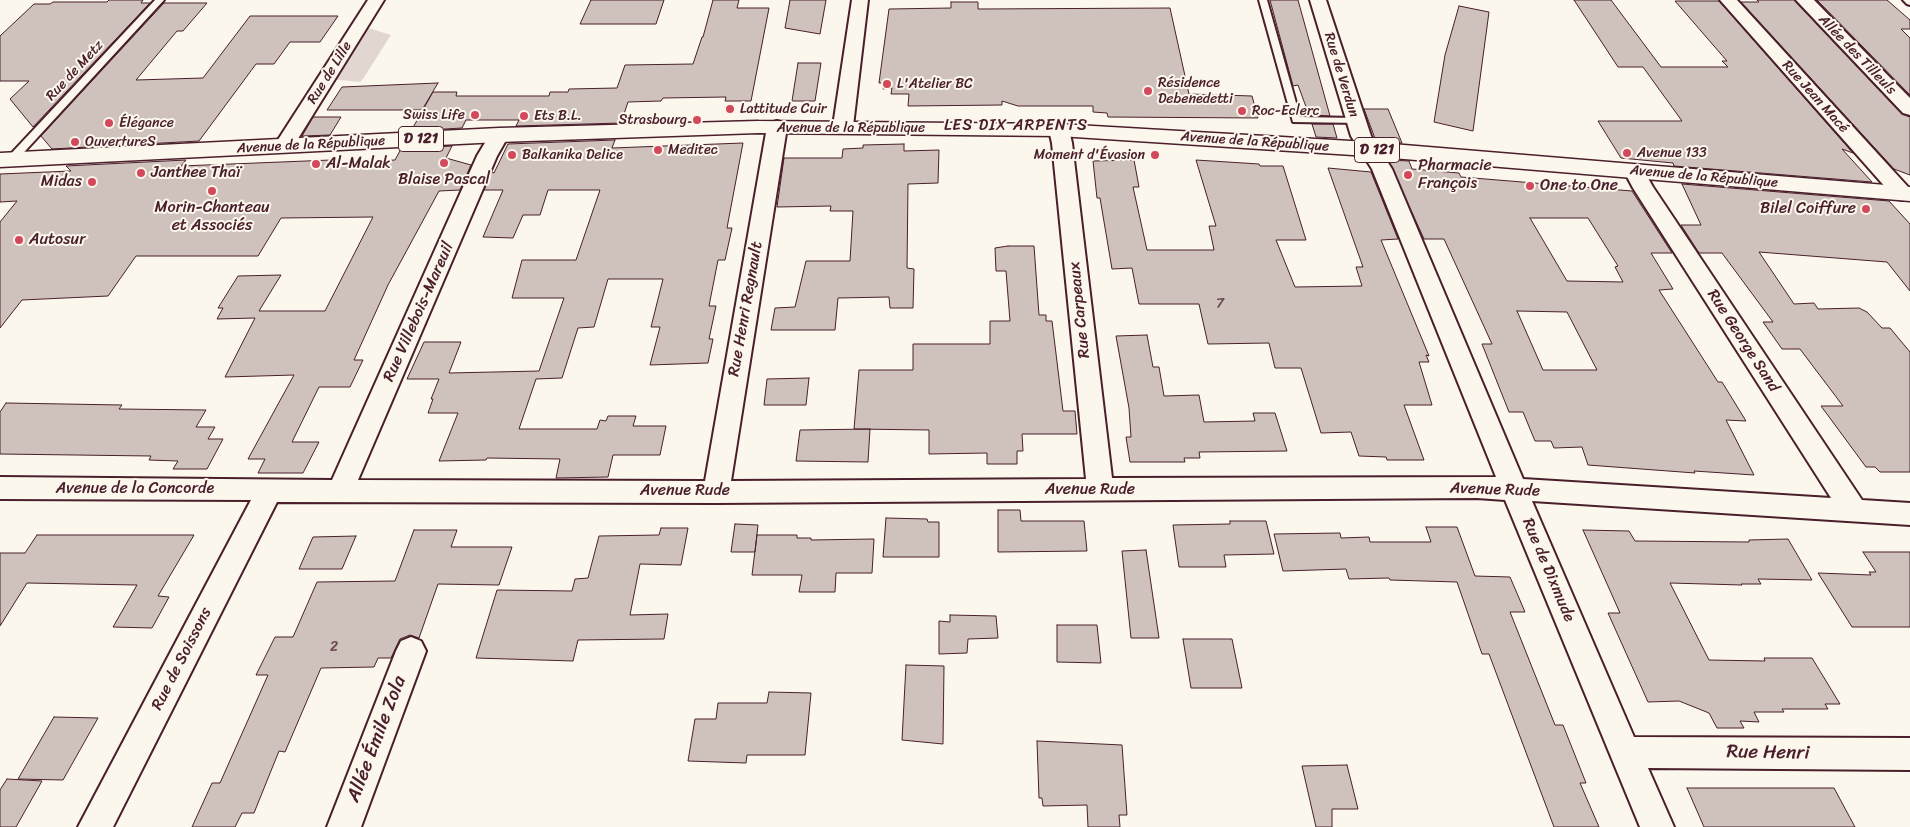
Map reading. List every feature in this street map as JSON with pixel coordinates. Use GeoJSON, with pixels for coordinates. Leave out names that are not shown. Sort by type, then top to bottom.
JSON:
{"type":"FeatureCollection","features":[{"type":"Feature","properties":{"kind":"main road","name":"Avenue de la République"},"geometry":{"type":"LineString","coordinates":[[5,160],[498,135],[777,127],[843,126],[1059,130],[1368,149],[1634,171],[1903,197]]}},
{"type":"Feature","properties":{"kind":"street","name":"Rue de Lille"},"geometry":{"type":"LineString","coordinates":[[284,146],[376,0]]}},
{"type":"Feature","properties":{"kind":"street"},"geometry":{"type":"LineString","coordinates":[[843,126],[860,0]]}},
{"type":"Feature","properties":{"kind":"street","name":"Rue de Verdun"},"geometry":{"type":"LineString","coordinates":[[1318,0],[1356,121],[1368,149]]}},
{"type":"Feature","properties":{"kind":"street","name":"Rue Jean Macé"},"geometry":{"type":"LineString","coordinates":[[1728,0],[1903,197]]}},
{"type":"Feature","properties":{"kind":"street","name":"Allée des Tilleuls"},"geometry":{"type":"LineString","coordinates":[[1804,0],[1910,109]]}},
{"type":"Feature","properties":{"kind":"street","name":"Rue Henri Regnault"},"geometry":{"type":"LineString","coordinates":[[716,492],[777,127]]}},
{"type":"Feature","properties":{"kind":"street","name":"Rue Carpeaux"},"geometry":{"type":"LineString","coordinates":[[1059,130],[1100,490]]}},
{"type":"Feature","properties":{"kind":"street","name":"Rue Villebois-Mareuil"},"geometry":{"type":"LineString","coordinates":[[341,490],[483,164],[498,135]]}},
{"type":"Feature","properties":{"kind":"street","name":"Rue de Dixmude"},"geometry":{"type":"LineString","coordinates":[[1368,149],[1382,168],[1514,490],[1657,827]]}},
{"type":"Feature","properties":{"kind":"street","name":"Rue George Sand"},"geometry":{"type":"LineString","coordinates":[[1634,171],[1853,509]]}},
{"type":"Feature","properties":{"kind":"street","name":"Avenue Rude"},"geometry":{"type":"LineString","coordinates":[[269,491],[716,492],[1477,487],[1910,514]]}},
{"type":"Feature","properties":{"kind":"street","name":"Avenue de la Concorde"},"geometry":{"type":"LineString","coordinates":[[0,488],[244,489],[269,491]]}},
{"type":"Feature","properties":{"kind":"street","name":"Rue de Soissons"},"geometry":{"type":"LineString","coordinates":[[95,827],[269,491]]}},
{"type":"Feature","properties":{"kind":"street","name":"Allée Émile Zola"},"geometry":{"type":"LineString","coordinates":[[344,827],[411,651]]}},
{"type":"Feature","properties":{"kind":"street","name":"Rue Henri"},"geometry":{"type":"LineString","coordinates":[[1626,752],[1910,754]]}},
{"type":"Feature","properties":{"kind":"lane","name":"Rue de Metz"},"geometry":{"type":"LineString","coordinates":[[5,160],[160,0]]}},
{"type":"Feature","properties":{"kind":"lane"},"geometry":{"type":"LineString","coordinates":[[1263,0],[1296,120],[1356,121]]}},
{"type":"Feature","properties":{"kind":"shaded area"},"geometry":{"type":"Polygon","coordinates":[[[365,27],[391,35],[363,79],[360,82],[330,79],[365,27]]]}},
{"type":"Feature","properties":{"kind":"building"},"geometry":{"type":"Polygon","coordinates":[[[109,0],[143,0],[141,3],[150,3],[33,127],[10,99],[29,81],[0,81],[0,36],[34,4],[107,2],[109,0]]]}},
{"type":"Feature","properties":{"kind":"building"},"geometry":{"type":"Polygon","coordinates":[[[591,0],[664,0],[656,24],[580,24],[591,0]]]}},
{"type":"Feature","properties":{"kind":"building"},"geometry":{"type":"Polygon","coordinates":[[[713,0],[739,0],[737,8],[769,8],[751,101],[725,101],[726,97],[663,98],[661,101],[628,102],[621,123],[516,126],[519,120],[466,120],[462,128],[411,131],[433,92],[457,92],[456,96],[549,96],[550,92],[568,92],[569,89],[617,88],[625,65],[693,64],[713,0]]]}},
{"type":"Feature","properties":{"kind":"building"},"geometry":{"type":"Polygon","coordinates":[[[790,0],[826,0],[820,34],[785,28],[790,0]]]}},
{"type":"Feature","properties":{"kind":"building"},"geometry":{"type":"Polygon","coordinates":[[[1270,0],[1298,0],[1330,116],[1309,115],[1298,85],[1293,86],[1270,0]]]}},
{"type":"Feature","properties":{"kind":"building"},"geometry":{"type":"Polygon","coordinates":[[[1574,0],[1611,0],[1661,67],[1728,67],[1722,61],[1727,61],[1675,1],[1719,1],[1853,153],[1842,149],[1872,182],[1674,166],[1673,163],[1621,158],[1598,121],[1682,121],[1643,67],[1618,67],[1574,0]]]}},
{"type":"Feature","properties":{"kind":"building"},"geometry":{"type":"Polygon","coordinates":[[[1757,0],[1794,0],[1902,114],[1910,117],[1910,175],[1894,169],[1741,2],[1759,2],[1757,0]]]}},
{"type":"Feature","properties":{"kind":"building"},"geometry":{"type":"Polygon","coordinates":[[[1817,0],[1887,0],[1910,20],[1910,29],[1901,29],[1910,38],[1910,95],[1817,0]]]}},
{"type":"Feature","properties":{"kind":"building"},"geometry":{"type":"Polygon","coordinates":[[[951,2],[978,2],[978,9],[1170,8],[1189,94],[1252,96],[1258,118],[1108,117],[1107,113],[1093,112],[1093,106],[1018,106],[1002,101],[1002,105],[908,106],[909,94],[891,94],[892,88],[883,89],[884,83],[879,83],[889,9],[951,8],[951,2]]]}},
{"type":"Feature","properties":{"kind":"building"},"geometry":{"type":"Polygon","coordinates":[[[164,3],[207,3],[183,31],[177,31],[136,80],[203,78],[250,16],[338,16],[320,42],[290,42],[274,64],[256,64],[199,141],[52,149],[41,136],[164,3]]]}},
{"type":"Feature","properties":{"kind":"building"},"geometry":{"type":"Polygon","coordinates":[[[1459,6],[1489,12],[1473,131],[1434,122],[1445,55],[1459,6]]]}},
{"type":"Feature","properties":{"kind":"building"},"geometry":{"type":"Polygon","coordinates":[[[798,63],[821,63],[815,101],[792,101],[798,63]]]}},
{"type":"Feature","properties":{"kind":"building"},"geometry":{"type":"Polygon","coordinates":[[[438,83],[422,110],[327,110],[342,87],[438,83]]]}},
{"type":"Feature","properties":{"kind":"building"},"geometry":{"type":"Polygon","coordinates":[[[1364,109],[1388,109],[1402,143],[1376,141],[1364,109]]]}},
{"type":"Feature","properties":{"kind":"building"},"geometry":{"type":"Polygon","coordinates":[[[313,117],[341,117],[330,135],[302,136],[313,117]]]}},
{"type":"Feature","properties":{"kind":"building"},"geometry":{"type":"Polygon","coordinates":[[[1312,124],[1333,124],[1337,138],[1316,137],[1312,124]]]}},
{"type":"Feature","properties":{"kind":"building"},"geometry":{"type":"Polygon","coordinates":[[[615,140],[612,148],[743,143],[727,228],[732,228],[725,260],[718,260],[709,306],[716,306],[709,339],[713,339],[708,363],[650,365],[660,327],[651,327],[663,279],[608,279],[594,327],[578,328],[562,378],[536,379],[519,429],[597,429],[600,420],[606,421],[608,416],[636,416],[633,426],[666,426],[660,455],[613,455],[608,477],[556,478],[560,459],[487,458],[486,460],[439,461],[458,413],[428,413],[439,379],[407,379],[424,342],[461,342],[449,373],[539,371],[564,298],[512,298],[522,260],[576,260],[600,190],[548,190],[540,215],[523,215],[513,238],[483,237],[503,190],[484,190],[492,172],[494,173],[508,144],[615,140]]]}},
{"type":"Feature","properties":{"kind":"building"},"geometry":{"type":"Polygon","coordinates":[[[904,144],[904,151],[939,150],[938,183],[908,184],[907,268],[914,269],[913,308],[890,308],[889,297],[838,298],[835,330],[771,330],[775,308],[795,307],[806,261],[850,261],[853,211],[830,211],[831,206],[777,207],[784,158],[842,158],[843,149],[863,148],[863,145],[904,144]]]}},
{"type":"Feature","properties":{"kind":"building"},"geometry":{"type":"Polygon","coordinates":[[[452,146],[446,158],[471,165],[460,190],[439,191],[388,285],[354,360],[363,360],[350,387],[319,387],[292,442],[319,442],[303,473],[258,473],[265,459],[248,459],[294,375],[225,377],[255,318],[217,319],[223,308],[218,308],[238,276],[281,275],[259,311],[325,311],[373,217],[281,218],[258,256],[136,256],[108,296],[22,300],[0,328],[0,222],[17,201],[0,202],[0,174],[71,171],[66,166],[186,160],[181,166],[331,160],[329,163],[395,160],[401,149],[452,146]]]}},
{"type":"Feature","properties":{"kind":"building"},"geometry":{"type":"Polygon","coordinates":[[[1134,160],[1139,187],[1133,187],[1147,250],[1214,250],[1209,226],[1216,226],[1196,160],[1259,164],[1260,166],[1283,166],[1306,240],[1276,240],[1295,287],[1362,286],[1356,267],[1363,267],[1328,168],[1371,172],[1398,239],[1381,240],[1429,356],[1426,355],[1429,362],[1419,362],[1432,405],[1404,405],[1424,460],[1387,460],[1386,457],[1359,456],[1351,432],[1321,433],[1301,368],[1275,368],[1269,343],[1208,344],[1199,304],[1139,304],[1132,268],[1112,269],[1100,198],[1097,198],[1093,161],[1134,160]]]}},
{"type":"Feature","properties":{"kind":"building"},"geometry":{"type":"Polygon","coordinates":[[[1388,160],[1409,161],[1412,169],[1459,173],[1461,177],[1632,191],[1672,253],[1651,253],[1673,289],[1659,290],[1718,382],[1722,382],[1746,421],[1726,420],[1754,475],[1694,471],[1695,473],[1588,465],[1582,447],[1554,448],[1551,441],[1535,441],[1523,412],[1509,412],[1482,344],[1492,344],[1444,239],[1424,239],[1388,160]],[[1530,218],[1567,281],[1623,282],[1615,267],[1618,266],[1588,218],[1530,218]],[[1517,311],[1543,370],[1597,370],[1567,312],[1517,311]]]}},
{"type":"Feature","properties":{"kind":"building"},"geometry":{"type":"Polygon","coordinates":[[[1682,184],[1889,201],[1910,224],[1910,291],[1887,262],[1759,252],[1794,304],[1814,303],[1818,309],[1859,308],[1867,312],[1882,328],[1890,328],[1910,352],[1910,472],[1880,472],[1875,467],[1866,467],[1821,406],[1843,406],[1800,349],[1782,349],[1763,322],[1773,322],[1722,253],[1699,253],[1681,225],[1701,225],[1682,184]]]}},
{"type":"Feature","properties":{"kind":"building"},"geometry":{"type":"Polygon","coordinates":[[[1034,246],[1039,315],[1046,315],[1046,321],[1052,321],[1063,411],[1075,411],[1077,434],[1022,434],[1023,451],[1017,451],[1017,464],[987,464],[987,453],[929,454],[929,430],[854,429],[859,370],[913,370],[913,344],[990,344],[990,321],[1010,321],[1006,271],[996,271],[995,248],[1034,246]]]}},
{"type":"Feature","properties":{"kind":"building"},"geometry":{"type":"Polygon","coordinates":[[[1147,335],[1153,367],[1159,367],[1164,396],[1199,395],[1204,422],[1255,421],[1253,413],[1275,413],[1287,451],[1199,452],[1200,458],[1184,458],[1185,462],[1130,462],[1126,437],[1131,437],[1129,408],[1116,336],[1147,335]]]}},
{"type":"Feature","properties":{"kind":"building"},"geometry":{"type":"Polygon","coordinates":[[[809,378],[806,405],[764,405],[767,379],[809,378]]]}},
{"type":"Feature","properties":{"kind":"building"},"geometry":{"type":"Polygon","coordinates":[[[6,403],[122,405],[119,409],[206,410],[196,427],[215,427],[208,439],[223,439],[207,469],[173,469],[178,461],[149,460],[151,456],[0,454],[0,412],[6,403]]]}},
{"type":"Feature","properties":{"kind":"building"},"geometry":{"type":"Polygon","coordinates":[[[870,429],[868,462],[796,461],[800,430],[870,429]]]}},
{"type":"Feature","properties":{"kind":"building"},"geometry":{"type":"Polygon","coordinates":[[[998,510],[1020,510],[1021,521],[1084,521],[1087,551],[998,552],[998,510]]]}},
{"type":"Feature","properties":{"kind":"building"},"geometry":{"type":"Polygon","coordinates":[[[886,518],[927,519],[928,522],[939,522],[939,557],[883,557],[886,518]]]}},
{"type":"Feature","properties":{"kind":"building"},"geometry":{"type":"Polygon","coordinates":[[[1230,521],[1266,521],[1274,554],[1224,555],[1226,567],[1179,567],[1173,525],[1230,524],[1230,521]]]}},
{"type":"Feature","properties":{"kind":"building"},"geometry":{"type":"Polygon","coordinates":[[[735,524],[758,525],[755,552],[731,552],[735,524]]]}},
{"type":"Feature","properties":{"kind":"building"},"geometry":{"type":"Polygon","coordinates":[[[1426,527],[1457,527],[1475,576],[1510,577],[1525,612],[1510,612],[1555,725],[1563,725],[1586,783],[1580,783],[1599,827],[1554,827],[1489,654],[1482,654],[1457,582],[1390,580],[1389,578],[1349,579],[1346,569],[1283,571],[1274,534],[1340,533],[1341,538],[1369,537],[1370,542],[1431,542],[1426,527]]]}},
{"type":"Feature","properties":{"kind":"building"},"geometry":{"type":"Polygon","coordinates":[[[661,528],[688,528],[681,565],[640,564],[630,615],[668,614],[664,639],[578,640],[573,661],[476,658],[497,590],[572,591],[575,579],[588,578],[599,536],[659,535],[661,528]]]}},
{"type":"Feature","properties":{"kind":"building"},"geometry":{"type":"Polygon","coordinates":[[[414,530],[457,530],[451,547],[512,547],[499,585],[438,584],[419,638],[410,635],[400,639],[391,658],[378,658],[374,667],[321,668],[285,752],[279,751],[254,813],[242,813],[235,827],[192,827],[212,783],[220,783],[268,675],[256,675],[275,637],[293,637],[317,582],[395,581],[414,530]]]}},
{"type":"Feature","properties":{"kind":"building"},"geometry":{"type":"Polygon","coordinates":[[[1583,530],[1629,531],[1635,541],[1749,542],[1749,540],[1788,539],[1812,580],[1758,579],[1761,584],[1742,585],[1670,583],[1709,660],[1765,661],[1764,658],[1812,658],[1840,704],[1825,704],[1828,709],[1782,709],[1784,712],[1754,712],[1759,722],[1740,721],[1744,728],[1717,728],[1709,713],[1679,701],[1648,702],[1608,613],[1620,613],[1583,530]]]}},
{"type":"Feature","properties":{"kind":"building"},"geometry":{"type":"Polygon","coordinates":[[[37,535],[194,535],[158,596],[169,597],[152,628],[113,627],[137,585],[27,583],[0,626],[0,553],[25,553],[37,535]]]}},
{"type":"Feature","properties":{"kind":"building"},"geometry":{"type":"Polygon","coordinates":[[[757,535],[797,535],[797,538],[811,538],[811,540],[874,539],[872,573],[836,573],[835,592],[799,592],[802,575],[752,575],[757,535]]]}},
{"type":"Feature","properties":{"kind":"building"},"geometry":{"type":"Polygon","coordinates":[[[356,536],[342,569],[299,569],[313,537],[356,536]]]}},
{"type":"Feature","properties":{"kind":"building"},"geometry":{"type":"Polygon","coordinates":[[[1146,550],[1159,638],[1131,638],[1122,551],[1146,550]]]}},
{"type":"Feature","properties":{"kind":"building"},"geometry":{"type":"Polygon","coordinates":[[[1863,552],[1910,552],[1910,627],[1852,627],[1818,573],[1871,575],[1869,572],[1876,572],[1863,552]]]}},
{"type":"Feature","properties":{"kind":"building"},"geometry":{"type":"Polygon","coordinates":[[[950,615],[996,616],[998,638],[968,639],[967,653],[939,654],[939,621],[950,622],[950,615]]]}},
{"type":"Feature","properties":{"kind":"building"},"geometry":{"type":"Polygon","coordinates":[[[1057,625],[1097,625],[1101,663],[1057,662],[1057,625]]]}},
{"type":"Feature","properties":{"kind":"building"},"geometry":{"type":"Polygon","coordinates":[[[1183,639],[1232,639],[1242,688],[1191,688],[1183,639]]]}},
{"type":"Feature","properties":{"kind":"building"},"geometry":{"type":"Polygon","coordinates":[[[906,665],[944,666],[943,744],[902,740],[906,665]]]}},
{"type":"Feature","properties":{"kind":"building"},"geometry":{"type":"Polygon","coordinates":[[[769,692],[811,693],[805,755],[747,755],[746,763],[688,761],[695,719],[716,719],[718,703],[767,703],[769,692]]]}},
{"type":"Feature","properties":{"kind":"building"},"geometry":{"type":"Polygon","coordinates":[[[54,717],[98,718],[63,780],[18,779],[54,717]]]}},
{"type":"Feature","properties":{"kind":"building"},"geometry":{"type":"Polygon","coordinates":[[[1037,741],[1122,745],[1127,815],[1119,815],[1120,827],[1088,827],[1087,805],[1043,806],[1042,798],[1039,798],[1037,741]]]}},
{"type":"Feature","properties":{"kind":"building"},"geometry":{"type":"Polygon","coordinates":[[[1347,765],[1358,809],[1332,809],[1332,827],[1316,827],[1302,766],[1347,765]]]}},
{"type":"Feature","properties":{"kind":"building"},"geometry":{"type":"Polygon","coordinates":[[[7,779],[42,781],[16,827],[0,827],[0,790],[7,779]]]}},
{"type":"Feature","properties":{"kind":"building"},"geometry":{"type":"Polygon","coordinates":[[[1687,788],[1834,788],[1855,827],[1704,827],[1687,788]]]}},
{"type":"Feature","properties":{"kind":"place","name":"L'Atelier BC"},"geometry":{"type":"Point","coordinates":[887,84]}},
{"type":"Feature","properties":{"kind":"place","name":"Résidence Debenedetti"},"geometry":{"type":"Point","coordinates":[1148,91]}},
{"type":"Feature","properties":{"kind":"place","name":"Lattitude Cuir"},"geometry":{"type":"Point","coordinates":[730,109]}},
{"type":"Feature","properties":{"kind":"place","name":"Roc-Eclerc"},"geometry":{"type":"Point","coordinates":[1242,111]}},
{"type":"Feature","properties":{"kind":"place","name":"Swiss Life"},"geometry":{"type":"Point","coordinates":[475,115]}},
{"type":"Feature","properties":{"kind":"place","name":"Ets B.L."},"geometry":{"type":"Point","coordinates":[524,116]}},
{"type":"Feature","properties":{"kind":"place","name":"Strasbourg"},"geometry":{"type":"Point","coordinates":[697,120]}},
{"type":"Feature","properties":{"kind":"place","name":"Élégance"},"geometry":{"type":"Point","coordinates":[109,123]}},
{"type":"Feature","properties":{"kind":"place","name":"OuvertureS"},"geometry":{"type":"Point","coordinates":[75,142]}},
{"type":"Feature","properties":{"kind":"place","name":"Meditec"},"geometry":{"type":"Point","coordinates":[658,150]}},
{"type":"Feature","properties":{"kind":"place","name":"Avenue 133"},"geometry":{"type":"Point","coordinates":[1627,153]}},
{"type":"Feature","properties":{"kind":"place","name":"Balkanika Delice"},"geometry":{"type":"Point","coordinates":[512,155]}},
{"type":"Feature","properties":{"kind":"place","name":"Moment d'Évasion"},"geometry":{"type":"Point","coordinates":[1155,155]}},
{"type":"Feature","properties":{"kind":"place","name":"Blaise Pascal"},"geometry":{"type":"Point","coordinates":[444,163]}},
{"type":"Feature","properties":{"kind":"place","name":"Al-Malak"},"geometry":{"type":"Point","coordinates":[316,164]}},
{"type":"Feature","properties":{"kind":"place","name":"Janthee Thaï"},"geometry":{"type":"Point","coordinates":[141,173]}},
{"type":"Feature","properties":{"kind":"place","name":"Pharmacie François"},"geometry":{"type":"Point","coordinates":[1408,175]}},
{"type":"Feature","properties":{"kind":"place","name":"Midas"},"geometry":{"type":"Point","coordinates":[92,182]}},
{"type":"Feature","properties":{"kind":"place","name":"One to One"},"geometry":{"type":"Point","coordinates":[1530,186]}},
{"type":"Feature","properties":{"kind":"place","name":"Morin-Chanteau et Associés"},"geometry":{"type":"Point","coordinates":[212,191]}},
{"type":"Feature","properties":{"kind":"place","name":"Bilel Coiffure"},"geometry":{"type":"Point","coordinates":[1866,209]}},
{"type":"Feature","properties":{"kind":"place","name":"Autosur"},"geometry":{"type":"Point","coordinates":[19,240]}},
{"type":"Feature","properties":{"kind":"district","name":"LES DIX ARPENTS"},"geometry":{"type":"Point","coordinates":[1016,126]}}]}
